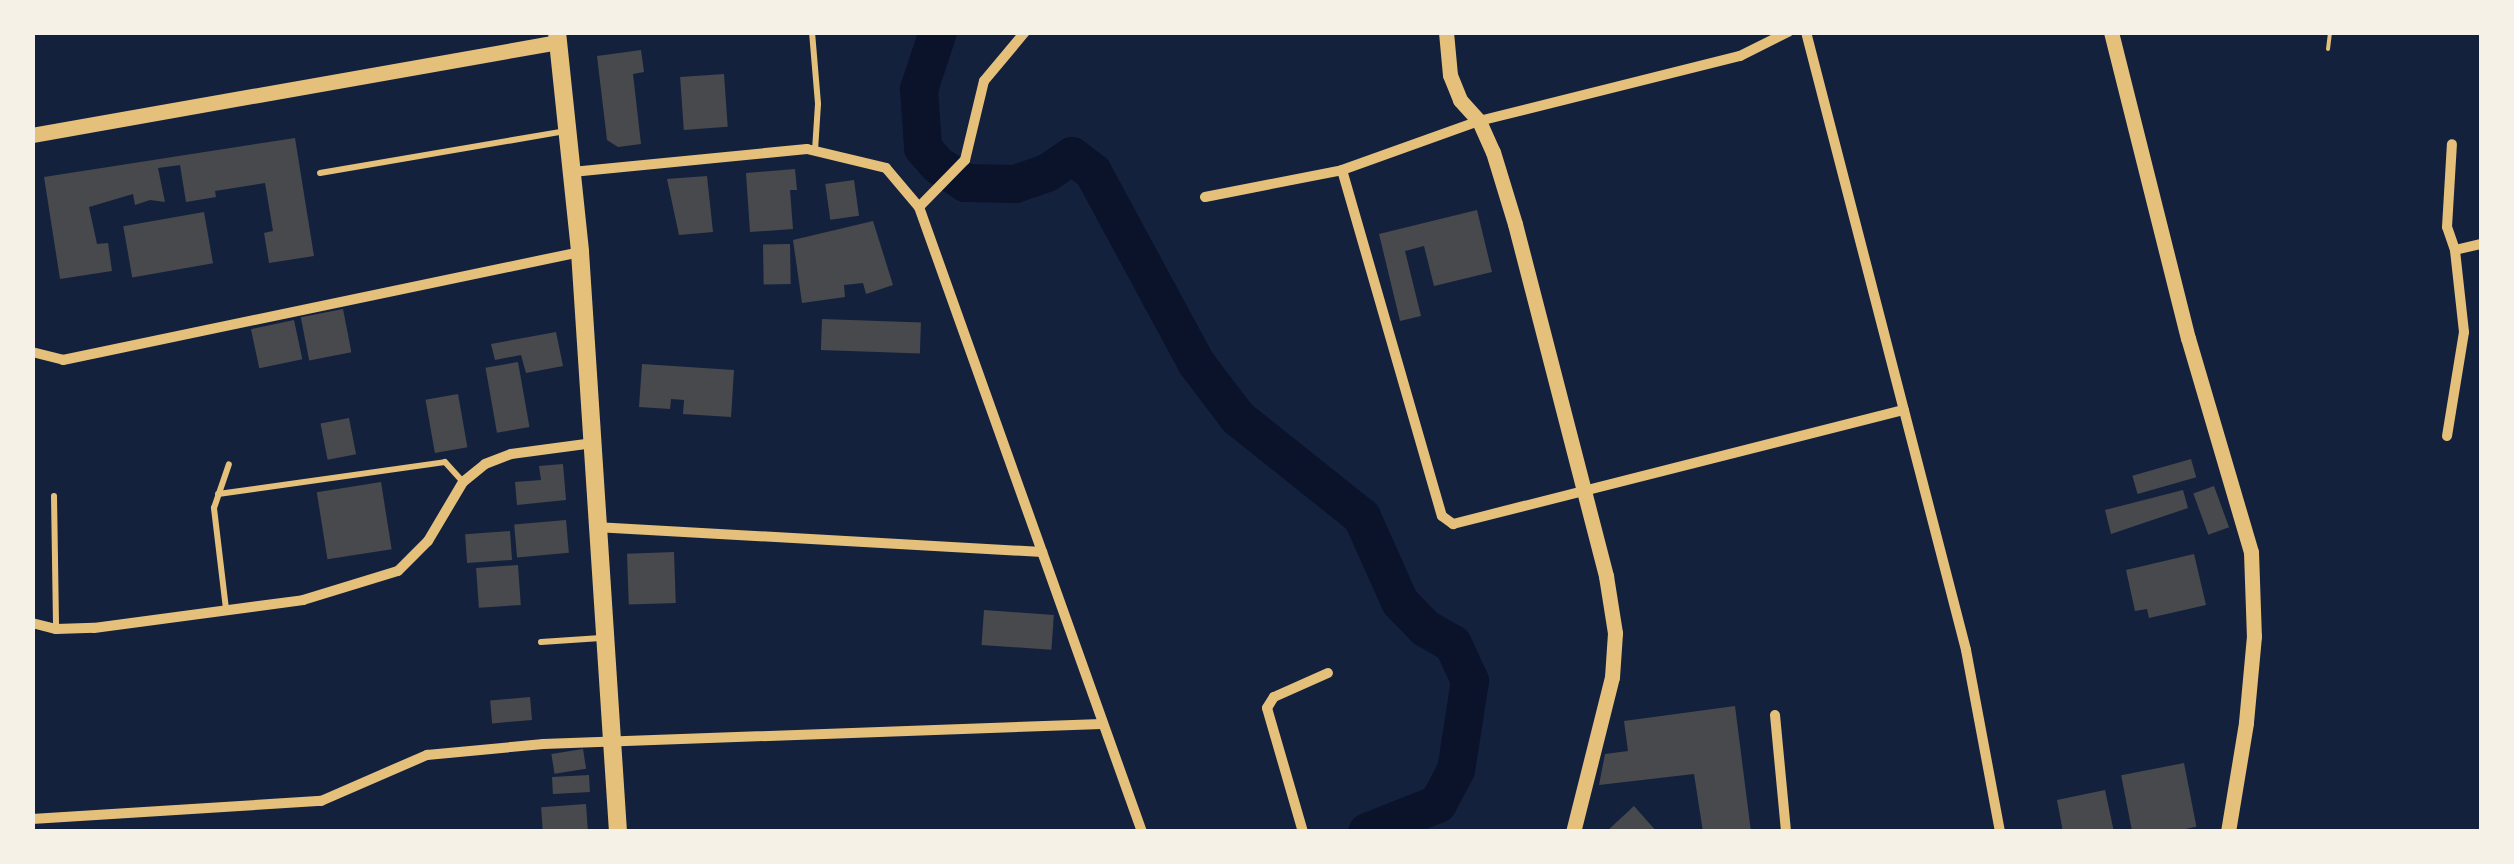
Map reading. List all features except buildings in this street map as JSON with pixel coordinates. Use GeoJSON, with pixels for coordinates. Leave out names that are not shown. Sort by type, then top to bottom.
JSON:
{"type":"FeatureCollection","features":[{"type":"Feature","properties":{"kind":"main road"},"geometry":{"type":"LineString","coordinates":[[557,38],[580,252],[594,528],[618,832]]}},
{"type":"Feature","properties":{"kind":"street"},"geometry":{"type":"LineString","coordinates":[[919,207],[965,160],[984,80],[1026,32]]}},
{"type":"Feature","properties":{"kind":"street"},"geometry":{"type":"LineString","coordinates":[[1446,32],[1455,88],[1479,120],[1515,224],[1615,633],[1612,677],[1573,832]]}},
{"type":"Feature","properties":{"kind":"street"},"geometry":{"type":"LineString","coordinates":[[1204,198],[1342,170],[1479,120],[1740,56],[1788,32]]}},
{"type":"Feature","properties":{"kind":"street"},"geometry":{"type":"LineString","coordinates":[[1806,32],[1966,650],[2000,832]]}},
{"type":"Feature","properties":{"kind":"street"},"geometry":{"type":"LineString","coordinates":[[2112,32],[2188,338],[2251,552],[2254,636],[2246,723],[2228,832]]}},
{"type":"Feature","properties":{"kind":"street"},"geometry":{"type":"LineString","coordinates":[[32,135],[557,38]]}},
{"type":"Feature","properties":{"kind":"street"},"geometry":{"type":"LineString","coordinates":[[2447,436],[2464,332],[2455,250],[2447,228],[2452,144]]}},
{"type":"Feature","properties":{"kind":"street"},"geometry":{"type":"LineString","coordinates":[[572,172],[726,154],[815,151],[886,168],[919,207],[1142,832]]}},
{"type":"Feature","properties":{"kind":"street"},"geometry":{"type":"LineString","coordinates":[[1342,170],[1442,516],[1453,524],[1584,494],[1904,410]]}},
{"type":"Feature","properties":{"kind":"street"},"geometry":{"type":"LineString","coordinates":[[2455,250],[2482,244]]}},
{"type":"Feature","properties":{"kind":"street"},"geometry":{"type":"LineString","coordinates":[[32,352],[63,360],[580,252]]}},
{"type":"Feature","properties":{"kind":"street"},"geometry":{"type":"LineString","coordinates":[[32,623],[56,629],[94,628],[303,600],[398,571],[428,541],[463,482],[485,464],[512,454],[592,444]]}},
{"type":"Feature","properties":{"kind":"street"},"geometry":{"type":"LineString","coordinates":[[594,528],[1042,552]]}},
{"type":"Feature","properties":{"kind":"street"},"geometry":{"type":"LineString","coordinates":[[1303,832],[1267,708],[1274,697],[1328,673]]}},
{"type":"Feature","properties":{"kind":"street"},"geometry":{"type":"LineString","coordinates":[[1775,715],[1786,832]]}},
{"type":"Feature","properties":{"kind":"street"},"geometry":{"type":"LineString","coordinates":[[32,819],[321,801],[427,755],[612,739],[1102,724]]}},
{"type":"Feature","properties":{"kind":"lane"},"geometry":{"type":"LineString","coordinates":[[812,32],[818,104],[815,151]]}},
{"type":"Feature","properties":{"kind":"lane"},"geometry":{"type":"LineString","coordinates":[[320,172],[567,130]]}},
{"type":"Feature","properties":{"kind":"lane"},"geometry":{"type":"LineString","coordinates":[[218,494],[445,462],[463,482]]}},
{"type":"Feature","properties":{"kind":"lane"},"geometry":{"type":"LineString","coordinates":[[226,610],[214,508],[229,464]]}},
{"type":"Feature","properties":{"kind":"lane"},"geometry":{"type":"LineString","coordinates":[[54,496],[56,629]]}},
{"type":"Feature","properties":{"kind":"lane"},"geometry":{"type":"LineString","coordinates":[[541,642],[602,638]]}},
{"type":"Feature","properties":{"kind":"path"},"geometry":{"type":"LineString","coordinates":[[2328,49],[2330,32]]}},
{"type":"Feature","properties":{"kind":"waterway"},"geometry":{"type":"LineString","coordinates":[[938,32],[919,89],[923,148],[938,165],[966,183],[1015,184],[1047,173],[1072,156],[1093,172],[1197,364],[1238,418],[1362,517],[1400,602],[1425,628],[1453,644],[1470,681],[1456,770],[1438,804],[1367,832]]}}]}
